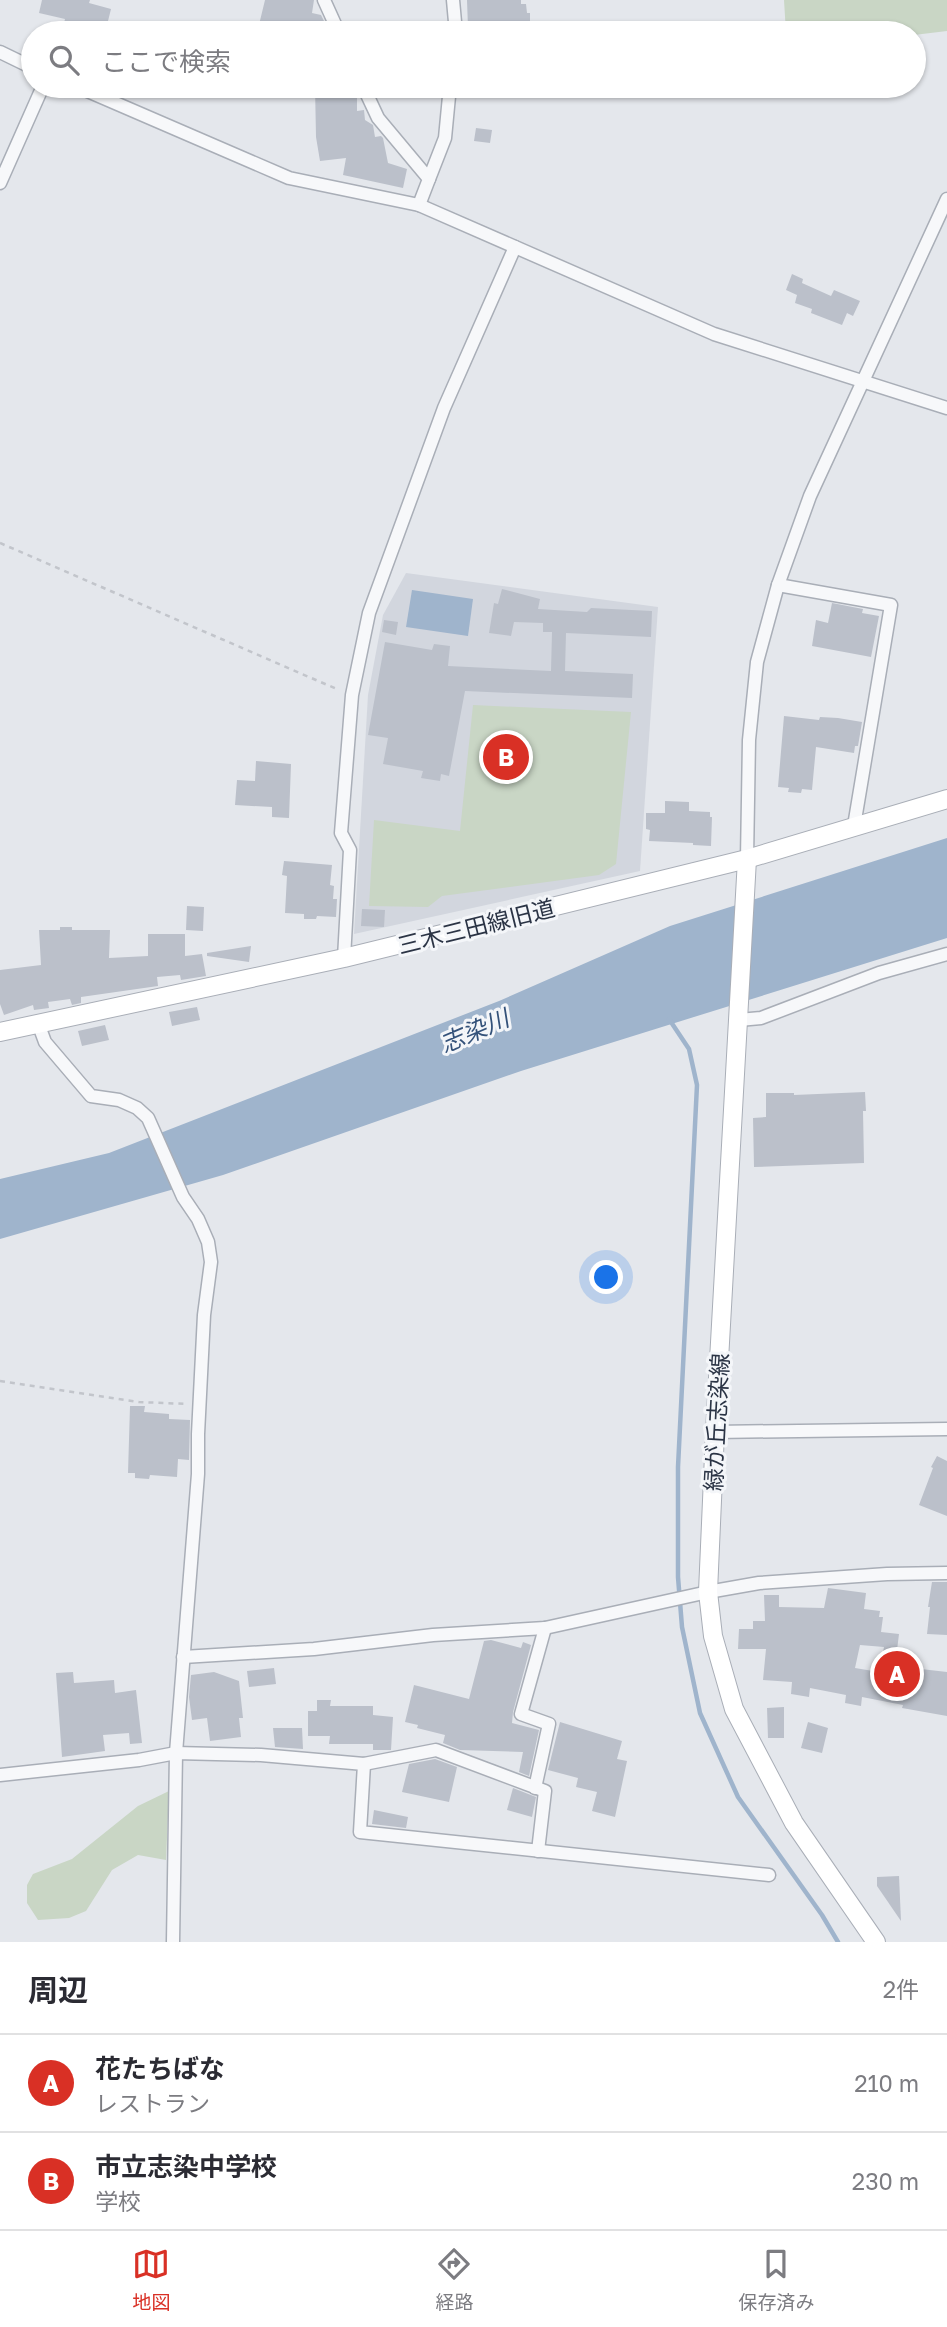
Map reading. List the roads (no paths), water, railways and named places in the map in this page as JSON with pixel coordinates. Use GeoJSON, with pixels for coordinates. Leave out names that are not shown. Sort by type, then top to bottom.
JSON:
{"type":"FeatureCollection","features":[{"type":"Feature","properties":{"kind":"street"},"geometry":{"type":"LineString","coordinates":[[324,0],[334,21]]}},
{"type":"Feature","properties":{"kind":"street"},"geometry":{"type":"LineString","coordinates":[[453,0],[455,21]]}},
{"type":"Feature","properties":{"kind":"street"},"geometry":{"type":"LineString","coordinates":[[0,52],[21,62]]}},
{"type":"Feature","properties":{"kind":"street"},"geometry":{"type":"LineString","coordinates":[[0,183],[38,98]]}},
{"type":"Feature","properties":{"kind":"street"},"geometry":{"type":"LineString","coordinates":[[104,98],[289,178],[419,205],[714,334],[947,408]]}},
{"type":"Feature","properties":{"kind":"street"},"geometry":{"type":"LineString","coordinates":[[369,98],[378,118],[429,179]]}},
{"type":"Feature","properties":{"kind":"street"},"geometry":{"type":"LineString","coordinates":[[419,205],[445,138],[449,98]]}},
{"type":"Feature","properties":{"kind":"street"},"geometry":{"type":"LineString","coordinates":[[747,859],[749,740],[757,662],[778,585],[810,496],[947,199]]}},
{"type":"Feature","properties":{"kind":"street"},"geometry":{"type":"LineString","coordinates":[[344,958],[351,850],[341,833],[352,695],[369,613],[444,408],[515,247]]}},
{"type":"Feature","properties":{"kind":"street"},"geometry":{"type":"LineString","coordinates":[[778,585],[891,605],[854,826]]}},
{"type":"Feature","properties":{"kind":"street","name":"三木三田線旧道"},"geometry":{"type":"LineString","coordinates":[[0,1032],[344,958],[747,859],[947,799]]}},
{"type":"Feature","properties":{"kind":"street","name":"緑が丘志染線"},"geometry":{"type":"LineString","coordinates":[[747,859],[715,1432],[708,1592],[713,1636],[734,1709],[794,1823],[876,1942]]}},
{"type":"Feature","properties":{"kind":"street"},"geometry":{"type":"LineString","coordinates":[[738,1020],[761,1018],[879,972],[947,954]]}},
{"type":"Feature","properties":{"kind":"street"},"geometry":{"type":"LineString","coordinates":[[38,1023],[45,1042],[91,1096],[119,1100],[137,1108],[148,1118],[183,1198],[198,1219],[208,1242],[211,1262],[204,1315],[198,1475],[177,1753],[173,1942]]}},
{"type":"Feature","properties":{"kind":"street"},"geometry":{"type":"LineString","coordinates":[[715,1432],[947,1429]]}},
{"type":"Feature","properties":{"kind":"street"},"geometry":{"type":"LineString","coordinates":[[183,1657],[314,1649],[433,1635],[545,1628],[758,1583],[887,1574],[947,1573]]}},
{"type":"Feature","properties":{"kind":"street"},"geometry":{"type":"LineString","coordinates":[[536,1788],[548,1724],[521,1714],[545,1628]]}},
{"type":"Feature","properties":{"kind":"street"},"geometry":{"type":"LineString","coordinates":[[0,1775],[177,1753],[261,1755],[364,1764],[436,1750],[545,1791],[538,1851]]}},
{"type":"Feature","properties":{"kind":"street"},"geometry":{"type":"LineString","coordinates":[[364,1764],[360,1832],[769,1875]]}},
{"type":"Feature","properties":{"kind":"water"},"geometry":{"type":"Polygon","coordinates":[[[412,590],[473,599],[468,636],[406,627],[412,590]]]}},
{"type":"Feature","properties":{"kind":"water","name":"志染川"},"geometry":{"type":"Polygon","coordinates":[[[947,838],[947,938],[521,1071],[223,1175],[0,1239],[0,1179],[109,1153],[499,1001],[670,926],[947,838]]]}},
{"type":"Feature","properties":{"kind":"waterway"},"geometry":{"type":"LineString","coordinates":[[669,1019],[689,1049],[697,1085],[678,1467],[678,1577],[682,1627],[700,1713],[738,1797],[822,1915],[838,1942]]}},
{"type":"Feature","properties":{"kind":"place","name":"市立志染中学校"},"geometry":{"type":"Point","coordinates":[506,757]}},
{"type":"Feature","properties":{"kind":"place","name":"花たちばな"},"geometry":{"type":"Point","coordinates":[897,1674]}}]}
